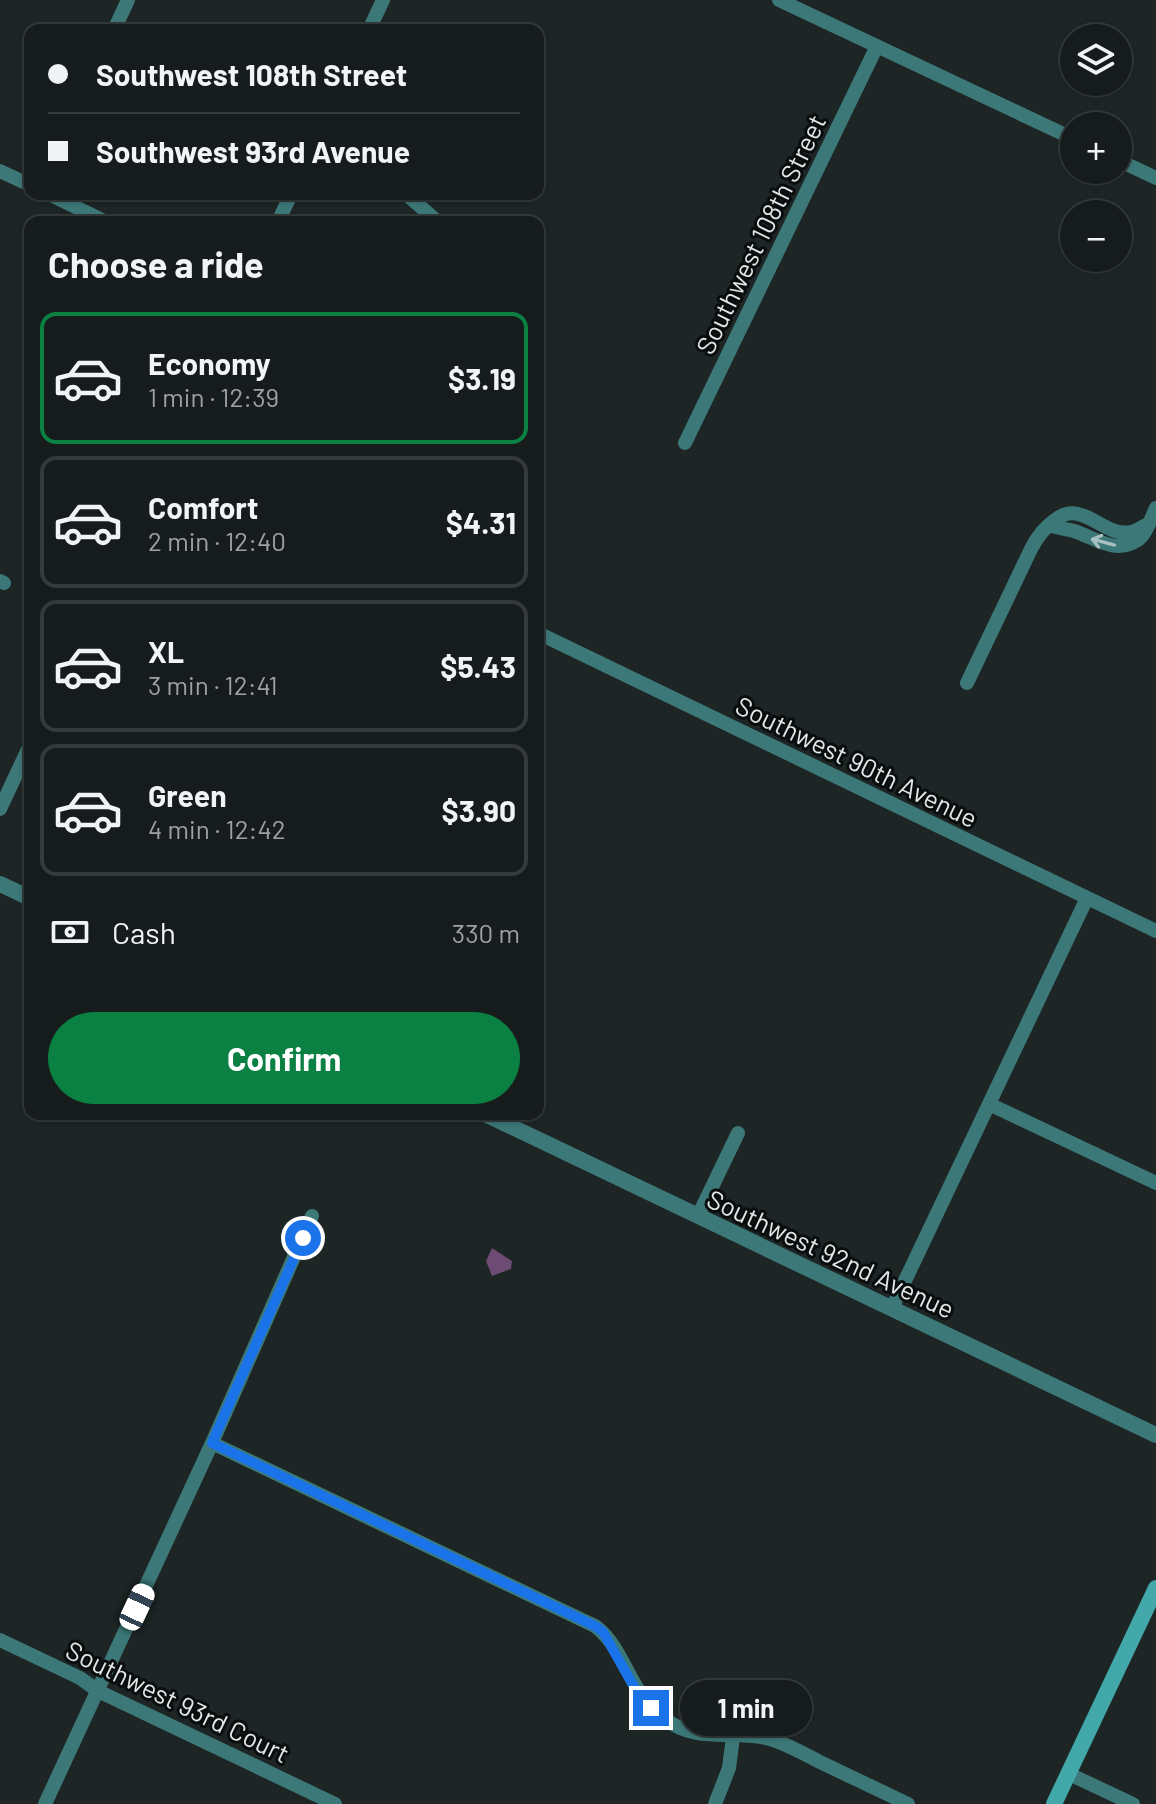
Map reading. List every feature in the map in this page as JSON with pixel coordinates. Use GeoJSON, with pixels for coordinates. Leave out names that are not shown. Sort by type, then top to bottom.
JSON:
{"type":"FeatureCollection","features":[{"type":"Feature","properties":{"kind":"main road"},"geometry":{"type":"LineString","coordinates":[[1054,1804],[1156,1588]]}},
{"type":"Feature","properties":{"kind":"street"},"geometry":{"type":"LineString","coordinates":[[117,24],[128,0]]}},
{"type":"Feature","properties":{"kind":"street"},"geometry":{"type":"LineString","coordinates":[[372,24],[383,0]]}},
{"type":"Feature","properties":{"kind":"street"},"geometry":{"type":"LineString","coordinates":[[779,0],[1060,132]]}},
{"type":"Feature","properties":{"kind":"street","name":"Southwest 108th Street"},"geometry":{"type":"LineString","coordinates":[[685,443],[877,46]]}},
{"type":"Feature","properties":{"kind":"street"},"geometry":{"type":"LineString","coordinates":[[1132,167],[1156,178]]}},
{"type":"Feature","properties":{"kind":"street"},"geometry":{"type":"LineString","coordinates":[[0,171],[24,182]]}},
{"type":"Feature","properties":{"kind":"street"},"geometry":{"type":"LineString","coordinates":[[61,200],[94,216]]}},
{"type":"Feature","properties":{"kind":"street"},"geometry":{"type":"LineString","coordinates":[[413,200],[431,216]]}},
{"type":"Feature","properties":{"kind":"street"},"geometry":{"type":"LineString","coordinates":[[967,683],[1034,542],[1049,525],[1112,546],[1137,541],[1156,508]]}},
{"type":"Feature","properties":{"kind":"street","name":"Southwest 90th Avenue"},"geometry":{"type":"LineString","coordinates":[[544,636],[1156,931]]}},
{"type":"Feature","properties":{"kind":"street"},"geometry":{"type":"LineString","coordinates":[[0,809],[24,758]]}},
{"type":"Feature","properties":{"kind":"street"},"geometry":{"type":"LineString","coordinates":[[0,884],[24,895]]}},
{"type":"Feature","properties":{"kind":"street"},"geometry":{"type":"LineString","coordinates":[[892,1308],[1087,898]]}},
{"type":"Feature","properties":{"kind":"street"},"geometry":{"type":"LineString","coordinates":[[989,1104],[1156,1183]]}},
{"type":"Feature","properties":{"kind":"street","name":"Southwest 92nd Avenue"},"geometry":{"type":"LineString","coordinates":[[498,1120],[1156,1435]]}},
{"type":"Feature","properties":{"kind":"street"},"geometry":{"type":"LineString","coordinates":[[698,1216],[738,1133]]}},
{"type":"Feature","properties":{"kind":"street"},"geometry":{"type":"LineString","coordinates":[[45,1804],[212,1443],[312,1216]]}},
{"type":"Feature","properties":{"kind":"street"},"geometry":{"type":"LineString","coordinates":[[212,1443],[595,1626],[603,1632],[637,1692],[665,1719],[693,1732],[733,1737],[753,1735],[777,1741],[908,1804]]}},
{"type":"Feature","properties":{"kind":"street","name":"Southwest 93rd Court"},"geometry":{"type":"LineString","coordinates":[[0,1640],[80,1678],[98,1691],[335,1804]]}},
{"type":"Feature","properties":{"kind":"street"},"geometry":{"type":"LineString","coordinates":[[715,1804],[729,1768],[733,1737]]}},
{"type":"Feature","properties":{"kind":"street"},"geometry":{"type":"LineString","coordinates":[[1069,1774],[1133,1804]]}},
{"type":"Feature","properties":{"kind":"shaded area"},"geometry":{"type":"Polygon","coordinates":[[[492,1248],[512,1261],[511,1269],[492,1276],[486,1261],[492,1248]]]}},
{"type":"Feature","properties":{"kind":"route"},"geometry":{"type":"LineString","coordinates":[[303,1238],[212,1443],[595,1626],[603,1632],[637,1692],[651,1708]]}}]}
